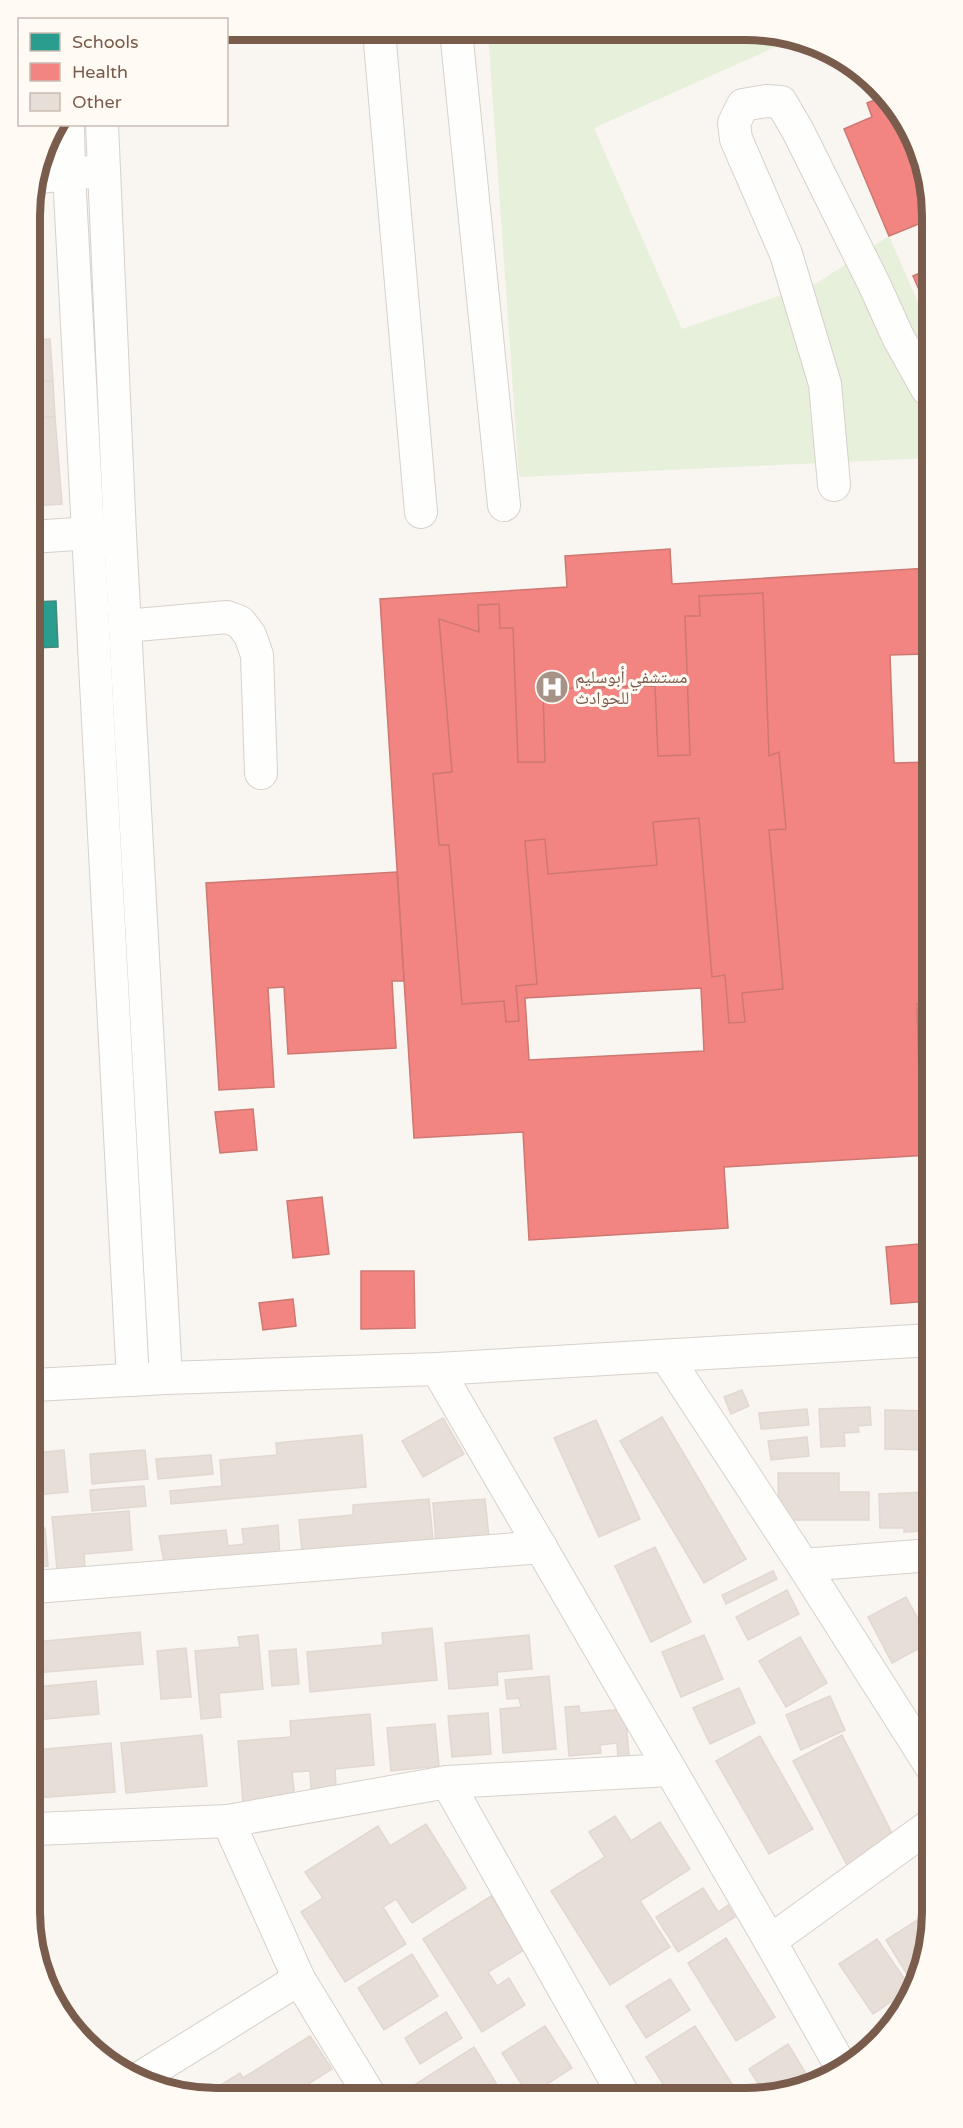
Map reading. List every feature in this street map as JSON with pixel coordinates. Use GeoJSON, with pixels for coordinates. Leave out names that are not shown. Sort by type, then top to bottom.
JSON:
{"type":"FeatureCollection","features":[{"type":"Feature","properties":{"kind":"street"},"geometry":{"type":"LineString","coordinates":[[380,41],[421,512]]}},
{"type":"Feature","properties":{"kind":"street"},"geometry":{"type":"LineString","coordinates":[[457,41],[504,505]]}},
{"type":"Feature","properties":{"kind":"street"},"geometry":{"type":"LineString","coordinates":[[834,485],[825,384],[786,254],[736,139],[734,123],[743,105],[766,101],[781,102],[804,141],[898,337],[922,379]]}},
{"type":"Feature","properties":{"kind":"street"},"geometry":{"type":"LineString","coordinates":[[68,126],[133,1380]]}},
{"type":"Feature","properties":{"kind":"street"},"geometry":{"type":"LineString","coordinates":[[102,126],[130,731],[166,1378]]}},
{"type":"Feature","properties":{"kind":"street"},"geometry":{"type":"LineString","coordinates":[[46,176],[104,170]]}},
{"type":"Feature","properties":{"kind":"street"},"geometry":{"type":"LineString","coordinates":[[41,536],[89,533],[120,535]]}},
{"type":"Feature","properties":{"kind":"street"},"geometry":{"type":"LineString","coordinates":[[125,626],[227,617],[240,622],[250,635],[257,655],[261,773]]}},
{"type":"Feature","properties":{"kind":"street"},"geometry":{"type":"LineString","coordinates":[[99,732],[130,731]]}},
{"type":"Feature","properties":{"kind":"street"},"geometry":{"type":"LineString","coordinates":[[120,1143],[153,1142]]}},
{"type":"Feature","properties":{"kind":"street"},"geometry":{"type":"LineString","coordinates":[[41,1385],[437,1369],[922,1341]]}},
{"type":"Feature","properties":{"kind":"street"},"geometry":{"type":"LineString","coordinates":[[666,1356],[922,1752]]}},
{"type":"Feature","properties":{"kind":"street"},"geometry":{"type":"LineString","coordinates":[[437,1369],[838,2061]]}},
{"type":"Feature","properties":{"kind":"street"},"geometry":{"type":"LineString","coordinates":[[41,1587],[541,1547]]}},
{"type":"Feature","properties":{"kind":"street"},"geometry":{"type":"LineString","coordinates":[[803,1565],[922,1556]]}},
{"type":"Feature","properties":{"kind":"street"},"geometry":{"type":"LineString","coordinates":[[41,1829],[228,1821],[447,1782],[670,1770]]}},
{"type":"Feature","properties":{"kind":"street"},"geometry":{"type":"LineString","coordinates":[[447,1782],[620,2088]]}},
{"type":"Feature","properties":{"kind":"street"},"geometry":{"type":"LineString","coordinates":[[228,1821],[299,1979],[365,2088]]}},
{"type":"Feature","properties":{"kind":"street"},"geometry":{"type":"LineString","coordinates":[[770,1941],[922,1831]]}},
{"type":"Feature","properties":{"kind":"street"},"geometry":{"type":"LineString","coordinates":[[148,2073],[299,1979]]}},
{"type":"Feature","properties":{"kind":"green space"},"geometry":{"type":"Polygon","coordinates":[[[489,41],[758,41],[782,44],[594,128],[682,329],[817,283],[889,236],[922,312],[922,458],[519,477],[489,41]]]}},
{"type":"Feature","properties":{"kind":"green space"},"geometry":{"type":"Polygon","coordinates":[[[792,47],[801,49],[795,53],[792,47]]]}},
{"type":"Feature","properties":{"kind":"building: Schools"},"geometry":{"type":"Polygon","coordinates":[[[56,601],[58,647],[41,648],[41,602],[56,601]]]}},
{"type":"Feature","properties":{"kind":"building: Health"},"geometry":{"type":"Polygon","coordinates":[[[877,99],[899,129],[909,149],[921,194],[922,226],[921,223],[889,236],[844,129],[872,117],[867,103],[877,99]]]}},
{"type":"Feature","properties":{"kind":"building: Health"},"geometry":{"type":"Polygon","coordinates":[[[922,272],[922,297],[913,276],[922,272]]]}},
{"type":"Feature","properties":{"kind":"building: Health"},"geometry":{"type":"Polygon","coordinates":[[[670,549],[672,584],[922,568],[922,654],[890,655],[894,763],[922,762],[922,1004],[917,1004],[919,1075],[922,1075],[922,1155],[724,1167],[728,1228],[529,1240],[523,1132],[414,1138],[380,599],[567,587],[565,556],[670,549]],[[701,988],[525,998],[529,1060],[704,1051],[701,988]]]}},
{"type":"Feature","properties":{"kind":"building: Health"},"geometry":{"type":"Polygon","coordinates":[[[763,593],[769,756],[779,752],[786,829],[769,830],[783,989],[742,993],[745,1022],[729,1023],[725,975],[712,977],[699,818],[653,822],[657,865],[548,874],[545,839],[525,841],[537,984],[516,986],[519,1021],[506,1022],[504,1001],[462,1004],[449,845],[439,845],[433,774],[452,772],[439,619],[479,632],[478,605],[499,604],[500,628],[513,628],[518,762],[545,762],[543,689],[655,686],[658,756],[690,755],[685,616],[700,616],[699,596],[763,593]]]}},
{"type":"Feature","properties":{"kind":"building: Health"},"geometry":{"type":"Polygon","coordinates":[[[397,872],[404,981],[392,981],[396,1048],[288,1054],[284,987],[268,988],[274,1087],[219,1090],[206,883],[397,872]]]}},
{"type":"Feature","properties":{"kind":"building: Health"},"geometry":{"type":"Polygon","coordinates":[[[253,1109],[257,1150],[220,1153],[215,1112],[253,1109]]]}},
{"type":"Feature","properties":{"kind":"building: Health"},"geometry":{"type":"Polygon","coordinates":[[[322,1197],[329,1254],[293,1258],[287,1201],[322,1197]]]}},
{"type":"Feature","properties":{"kind":"building: Health"},"geometry":{"type":"Polygon","coordinates":[[[922,1244],[922,1302],[891,1304],[886,1247],[922,1244]]]}},
{"type":"Feature","properties":{"kind":"building: Health"},"geometry":{"type":"Polygon","coordinates":[[[361,1271],[414,1271],[415,1328],[361,1329],[361,1271]]]}},
{"type":"Feature","properties":{"kind":"building: Health"},"geometry":{"type":"Polygon","coordinates":[[[293,1299],[296,1326],[263,1330],[259,1303],[293,1299]]]}},
{"type":"Feature","properties":{"kind":"building: Other"},"geometry":{"type":"Polygon","coordinates":[[[41,339],[50,339],[53,381],[41,382],[41,339]]]}},
{"type":"Feature","properties":{"kind":"building: Other"},"geometry":{"type":"Polygon","coordinates":[[[53,381],[55,417],[41,418],[41,382],[53,381]]]}},
{"type":"Feature","properties":{"kind":"building: Other"},"geometry":{"type":"Polygon","coordinates":[[[55,417],[62,504],[41,505],[41,418],[55,417]]]}},
{"type":"Feature","properties":{"kind":"building: Other"},"geometry":{"type":"Polygon","coordinates":[[[742,1390],[749,1406],[731,1414],[724,1397],[742,1390]]]}},
{"type":"Feature","properties":{"kind":"building: Other"},"geometry":{"type":"Polygon","coordinates":[[[870,1407],[871,1425],[858,1426],[859,1432],[844,1433],[845,1446],[821,1447],[819,1409],[870,1407]]]}},
{"type":"Feature","properties":{"kind":"building: Other"},"geometry":{"type":"Polygon","coordinates":[[[807,1409],[809,1425],[761,1429],[759,1413],[807,1409]]]}},
{"type":"Feature","properties":{"kind":"building: Other"},"geometry":{"type":"Polygon","coordinates":[[[885,1410],[922,1411],[922,1450],[885,1449],[885,1410]]]}},
{"type":"Feature","properties":{"kind":"building: Other"},"geometry":{"type":"Polygon","coordinates":[[[662,1417],[746,1559],[704,1583],[620,1441],[662,1417]]]}},
{"type":"Feature","properties":{"kind":"building: Other"},"geometry":{"type":"Polygon","coordinates":[[[443,1418],[464,1454],[423,1477],[402,1441],[443,1418]]]}},
{"type":"Feature","properties":{"kind":"building: Other"},"geometry":{"type":"Polygon","coordinates":[[[596,1420],[640,1519],[599,1537],[554,1438],[596,1420]]]}},
{"type":"Feature","properties":{"kind":"building: Other"},"geometry":{"type":"Polygon","coordinates":[[[362,1435],[366,1487],[171,1504],[170,1491],[222,1486],[220,1460],[277,1455],[276,1443],[362,1435]]]}},
{"type":"Feature","properties":{"kind":"building: Other"},"geometry":{"type":"Polygon","coordinates":[[[807,1437],[809,1456],[771,1460],[768,1441],[807,1437]]]}},
{"type":"Feature","properties":{"kind":"building: Other"},"geometry":{"type":"Polygon","coordinates":[[[64,1450],[68,1492],[41,1494],[41,1452],[64,1450]]]}},
{"type":"Feature","properties":{"kind":"building: Other"},"geometry":{"type":"Polygon","coordinates":[[[145,1450],[148,1479],[92,1484],[90,1454],[145,1450]]]}},
{"type":"Feature","properties":{"kind":"building: Other"},"geometry":{"type":"Polygon","coordinates":[[[211,1455],[213,1474],[158,1479],[156,1459],[211,1455]]]}},
{"type":"Feature","properties":{"kind":"building: Other"},"geometry":{"type":"Polygon","coordinates":[[[778,1473],[839,1473],[839,1492],[869,1492],[869,1520],[779,1520],[778,1473]]]}},
{"type":"Feature","properties":{"kind":"building: Other"},"geometry":{"type":"Polygon","coordinates":[[[144,1486],[146,1506],[92,1511],[90,1490],[144,1486]]]}},
{"type":"Feature","properties":{"kind":"building: Other"},"geometry":{"type":"Polygon","coordinates":[[[922,1492],[922,1531],[904,1532],[904,1528],[880,1528],[879,1494],[922,1492]]]}},
{"type":"Feature","properties":{"kind":"building: Other"},"geometry":{"type":"Polygon","coordinates":[[[429,1499],[434,1550],[303,1561],[299,1520],[353,1515],[353,1505],[429,1499]]]}},
{"type":"Feature","properties":{"kind":"building: Other"},"geometry":{"type":"Polygon","coordinates":[[[485,1499],[489,1537],[436,1542],[433,1503],[485,1499]]]}},
{"type":"Feature","properties":{"kind":"building: Other"},"geometry":{"type":"Polygon","coordinates":[[[129,1511],[132,1550],[84,1554],[86,1578],[58,1580],[52,1517],[129,1511]]]}},
{"type":"Feature","properties":{"kind":"building: Other"},"geometry":{"type":"Polygon","coordinates":[[[278,1525],[280,1558],[166,1573],[159,1536],[226,1530],[228,1546],[244,1544],[242,1529],[278,1525]]]}},
{"type":"Feature","properties":{"kind":"building: Other"},"geometry":{"type":"Polygon","coordinates":[[[41,1528],[45,1528],[48,1566],[41,1567],[41,1528]]]}},
{"type":"Feature","properties":{"kind":"building: Other"},"geometry":{"type":"Polygon","coordinates":[[[655,1547],[691,1622],[651,1642],[615,1566],[655,1547]]]}},
{"type":"Feature","properties":{"kind":"building: Other"},"geometry":{"type":"Polygon","coordinates":[[[773,1571],[777,1579],[726,1604],[722,1595],[773,1571]]]}},
{"type":"Feature","properties":{"kind":"building: Other"},"geometry":{"type":"Polygon","coordinates":[[[787,1590],[799,1614],[748,1640],[736,1617],[787,1590]]]}},
{"type":"Feature","properties":{"kind":"building: Other"},"geometry":{"type":"Polygon","coordinates":[[[906,1597],[922,1626],[922,1647],[892,1663],[868,1617],[906,1597]]]}},
{"type":"Feature","properties":{"kind":"building: Other"},"geometry":{"type":"Polygon","coordinates":[[[432,1628],[437,1680],[310,1692],[307,1652],[383,1645],[382,1633],[432,1628]]]}},
{"type":"Feature","properties":{"kind":"building: Other"},"geometry":{"type":"Polygon","coordinates":[[[140,1632],[143,1664],[41,1672],[41,1641],[140,1632]]]}},
{"type":"Feature","properties":{"kind":"building: Other"},"geometry":{"type":"Polygon","coordinates":[[[258,1635],[263,1689],[219,1693],[221,1717],[201,1719],[195,1651],[240,1647],[238,1637],[258,1635]]]}},
{"type":"Feature","properties":{"kind":"building: Other"},"geometry":{"type":"Polygon","coordinates":[[[529,1635],[532,1669],[497,1672],[498,1685],[449,1689],[445,1643],[529,1635]]]}},
{"type":"Feature","properties":{"kind":"building: Other"},"geometry":{"type":"Polygon","coordinates":[[[704,1635],[723,1679],[681,1697],[662,1652],[704,1635]]]}},
{"type":"Feature","properties":{"kind":"building: Other"},"geometry":{"type":"Polygon","coordinates":[[[800,1637],[827,1683],[786,1707],[759,1661],[800,1637]]]}},
{"type":"Feature","properties":{"kind":"building: Other"},"geometry":{"type":"Polygon","coordinates":[[[186,1648],[191,1697],[161,1699],[157,1651],[186,1648]]]}},
{"type":"Feature","properties":{"kind":"building: Other"},"geometry":{"type":"Polygon","coordinates":[[[296,1649],[299,1684],[272,1686],[269,1651],[296,1649]]]}},
{"type":"Feature","properties":{"kind":"building: Other"},"geometry":{"type":"Polygon","coordinates":[[[549,1676],[556,1749],[503,1753],[500,1709],[521,1707],[519,1698],[507,1699],[505,1680],[549,1676]]]}},
{"type":"Feature","properties":{"kind":"building: Other"},"geometry":{"type":"Polygon","coordinates":[[[96,1681],[99,1714],[41,1720],[41,1686],[96,1681]]]}},
{"type":"Feature","properties":{"kind":"building: Other"},"geometry":{"type":"Polygon","coordinates":[[[739,1688],[755,1723],[710,1744],[693,1708],[739,1688]]]}},
{"type":"Feature","properties":{"kind":"building: Other"},"geometry":{"type":"Polygon","coordinates":[[[830,1696],[845,1730],[801,1750],[786,1715],[830,1696]]]}},
{"type":"Feature","properties":{"kind":"building: Other"},"geometry":{"type":"Polygon","coordinates":[[[579,1706],[580,1713],[625,1709],[630,1767],[618,1758],[617,1743],[600,1745],[601,1753],[569,1756],[565,1707],[579,1706]]]}},
{"type":"Feature","properties":{"kind":"building: Other"},"geometry":{"type":"Polygon","coordinates":[[[488,1713],[491,1754],[452,1757],[448,1716],[488,1713]]]}},
{"type":"Feature","properties":{"kind":"building: Other"},"geometry":{"type":"Polygon","coordinates":[[[370,1714],[374,1765],[335,1769],[336,1787],[311,1789],[310,1771],[292,1772],[295,1798],[243,1803],[238,1741],[291,1737],[290,1721],[370,1714]]]}},
{"type":"Feature","properties":{"kind":"building: Other"},"geometry":{"type":"Polygon","coordinates":[[[435,1724],[439,1766],[391,1771],[387,1728],[435,1724]]]}},
{"type":"Feature","properties":{"kind":"building: Other"},"geometry":{"type":"Polygon","coordinates":[[[202,1735],[207,1786],[126,1793],[121,1743],[202,1735]]]}},
{"type":"Feature","properties":{"kind":"building: Other"},"geometry":{"type":"Polygon","coordinates":[[[842,1735],[897,1843],[848,1867],[793,1761],[842,1735]]]}},
{"type":"Feature","properties":{"kind":"building: Other"},"geometry":{"type":"Polygon","coordinates":[[[760,1736],[813,1829],[769,1854],[716,1761],[760,1736]]]}},
{"type":"Feature","properties":{"kind":"building: Other"},"geometry":{"type":"Polygon","coordinates":[[[111,1743],[115,1792],[41,1798],[41,1750],[111,1743]]]}},
{"type":"Feature","properties":{"kind":"building: Other"},"geometry":{"type":"Polygon","coordinates":[[[615,1816],[631,1841],[660,1822],[690,1869],[640,1901],[670,1947],[610,1985],[551,1891],[605,1857],[589,1832],[615,1816]]]}},
{"type":"Feature","properties":{"kind":"building: Other"},"geometry":{"type":"Polygon","coordinates":[[[426,1824],[466,1888],[412,1923],[396,1899],[383,1907],[406,1944],[345,1982],[301,1912],[323,1898],[305,1872],[378,1826],[390,1846],[426,1824]]]}},
{"type":"Feature","properties":{"kind":"building: Other"},"geometry":{"type":"Polygon","coordinates":[[[703,1888],[718,1912],[728,1905],[735,1917],[678,1952],[656,1917],[703,1888]]]}},
{"type":"Feature","properties":{"kind":"building: Other"},"geometry":{"type":"Polygon","coordinates":[[[491,1896],[524,1950],[488,1972],[497,1986],[509,1978],[525,2005],[482,2032],[423,1939],[491,1896]]]}},
{"type":"Feature","properties":{"kind":"building: Other"},"geometry":{"type":"Polygon","coordinates":[[[922,1917],[919,1946],[909,1978],[886,1940],[922,1917]]]}},
{"type":"Feature","properties":{"kind":"building: Other"},"geometry":{"type":"Polygon","coordinates":[[[726,1938],[775,2017],[736,2041],[688,1963],[726,1938]]]}},
{"type":"Feature","properties":{"kind":"building: Other"},"geometry":{"type":"Polygon","coordinates":[[[877,1939],[907,1983],[901,1995],[873,2014],[839,1964],[877,1939]]]}},
{"type":"Feature","properties":{"kind":"building: Other"},"geometry":{"type":"Polygon","coordinates":[[[412,1954],[438,1996],[384,2030],[358,1988],[412,1954]]]}},
{"type":"Feature","properties":{"kind":"building: Other"},"geometry":{"type":"Polygon","coordinates":[[[670,1979],[690,2010],[646,2038],[626,2006],[670,1979]]]}},
{"type":"Feature","properties":{"kind":"building: Other"},"geometry":{"type":"Polygon","coordinates":[[[446,2012],[462,2038],[420,2064],[405,2038],[446,2012]]]}},
{"type":"Feature","properties":{"kind":"building: Other"},"geometry":{"type":"Polygon","coordinates":[[[545,2026],[572,2068],[541,2088],[524,2088],[502,2053],[545,2026]]]}},
{"type":"Feature","properties":{"kind":"building: Other"},"geometry":{"type":"Polygon","coordinates":[[[695,2026],[734,2088],[665,2088],[646,2057],[695,2026]]]}},
{"type":"Feature","properties":{"kind":"building: Other"},"geometry":{"type":"Polygon","coordinates":[[[310,2036],[332,2069],[308,2084],[311,2088],[216,2088],[240,2073],[243,2078],[310,2036]]]}},
{"type":"Feature","properties":{"kind":"building: Other"},"geometry":{"type":"Polygon","coordinates":[[[788,2044],[805,2072],[791,2081],[760,2087],[749,2069],[788,2044]]]}},
{"type":"Feature","properties":{"kind":"building: Other"},"geometry":{"type":"Polygon","coordinates":[[[474,2047],[499,2088],[419,2088],[416,2084],[474,2047]]]}},
{"type":"Feature","properties":{"kind":"place","name":"مستشفي أبوسليم للحوادث"},"geometry":{"type":"Point","coordinates":[552,687]}}]}
